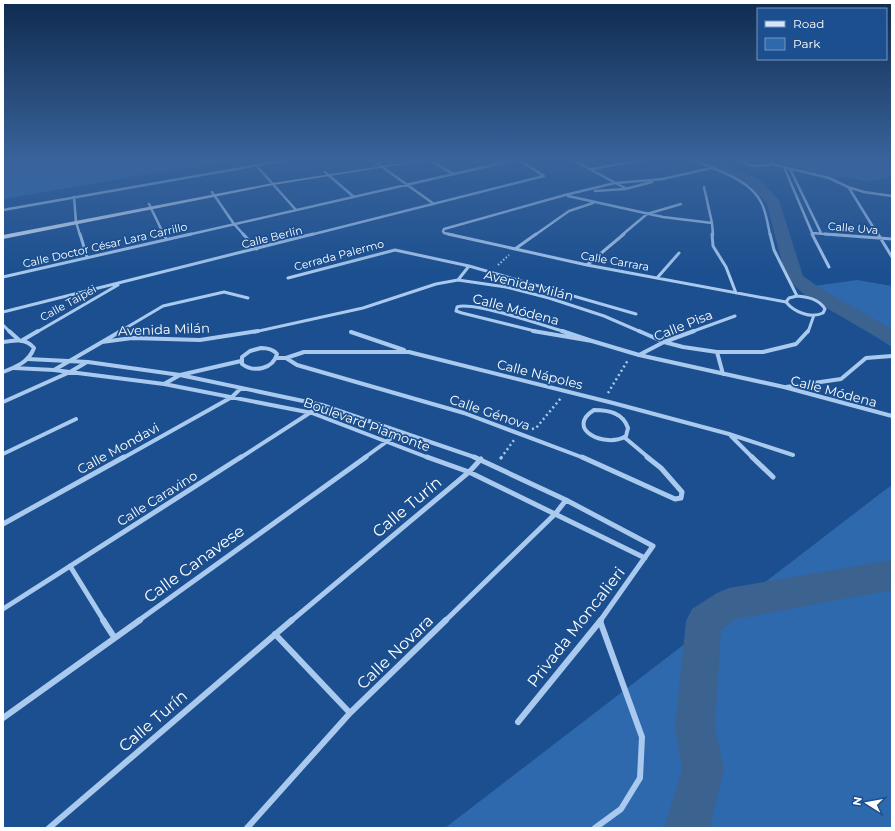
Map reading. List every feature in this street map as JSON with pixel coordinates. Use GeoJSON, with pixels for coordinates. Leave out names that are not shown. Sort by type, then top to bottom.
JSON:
{"type":"FeatureCollection","features":[{"type":"Feature","properties":{"kind":"main road"},"geometry":{"type":"LineString","coordinates":[[3,232],[188,199]]}},
{"type":"Feature","properties":{"kind":"main road"},"geometry":{"type":"LineString","coordinates":[[3,237],[76,220]]}},
{"type":"Feature","properties":{"kind":"street"},"geometry":{"type":"LineString","coordinates":[[3,210],[64,199]]}},
{"type":"Feature","properties":{"kind":"street"},"geometry":{"type":"LineString","coordinates":[[74,199],[76,220],[87,257]]}},
{"type":"Feature","properties":{"kind":"street"},"geometry":{"type":"LineString","coordinates":[[216,199],[234,224],[257,249]]}},
{"type":"Feature","properties":{"kind":"street"},"geometry":{"type":"LineString","coordinates":[[286,199],[296,210]]}},
{"type":"Feature","properties":{"kind":"street","name":"Calle Doctor César Lara Carrillo"},"geometry":{"type":"LineString","coordinates":[[3,277],[346,199]]}},
{"type":"Feature","properties":{"kind":"street"},"geometry":{"type":"LineString","coordinates":[[427,199],[434,204]]}},
{"type":"Feature","properties":{"kind":"street","name":"Calle Berlín"},"geometry":{"type":"LineString","coordinates":[[3,312],[456,199]]}},
{"type":"Feature","properties":{"kind":"street","name":"Calle Carrara"},"geometry":{"type":"LineString","coordinates":[[552,199],[444,229],[443,231],[444,233],[587,265],[786,302]]}},
{"type":"Feature","properties":{"kind":"street"},"geometry":{"type":"LineString","coordinates":[[580,199],[646,214],[712,223]]}},
{"type":"Feature","properties":{"kind":"street"},"geometry":{"type":"LineString","coordinates":[[707,199],[712,223],[713,246],[726,267],[736,293]]}},
{"type":"Feature","properties":{"kind":"street"},"geometry":{"type":"LineString","coordinates":[[760,199],[774,250],[797,296],[789,298],[786,302],[796,311],[814,316]]}},
{"type":"Feature","properties":{"kind":"street"},"geometry":{"type":"LineString","coordinates":[[798,199],[829,267]]}},
{"type":"Feature","properties":{"kind":"street"},"geometry":{"type":"LineString","coordinates":[[804,199],[821,233]]}},
{"type":"Feature","properties":{"kind":"street"},"geometry":{"type":"LineString","coordinates":[[855,199],[892,257]]}},
{"type":"Feature","properties":{"kind":"street"},"geometry":{"type":"LineString","coordinates":[[515,249],[570,211],[593,202]]}},
{"type":"Feature","properties":{"kind":"street"},"geometry":{"type":"LineString","coordinates":[[587,265],[646,214],[681,204]]}},
{"type":"Feature","properties":{"kind":"street"},"geometry":{"type":"LineString","coordinates":[[150,206],[166,239]]}},
{"type":"Feature","properties":{"kind":"street","name":"Calle Uva"},"geometry":{"type":"LineString","coordinates":[[812,232],[892,239]]}},
{"type":"Feature","properties":{"kind":"street","name":"Cerrada Palermo"},"geometry":{"type":"LineString","coordinates":[[288,278],[395,250],[469,266]]}},
{"type":"Feature","properties":{"kind":"street"},"geometry":{"type":"LineString","coordinates":[[657,278],[679,253]]}},
{"type":"Feature","properties":{"kind":"street"},"geometry":{"type":"LineString","coordinates":[[458,280],[469,266],[555,292],[636,314]]}},
{"type":"Feature","properties":{"kind":"street","name":"Avenida Milán"},"geometry":{"type":"LineString","coordinates":[[102,342],[132,338],[200,340],[249,333],[363,308],[436,284],[458,280],[506,287],[549,298],[604,316],[664,342],[682,347],[717,352],[763,352],[796,344],[808,332],[814,316],[824,314],[826,309],[815,300],[797,296]]}},
{"type":"Feature","properties":{"kind":"street","name":"Calle Taipéi"},"geometry":{"type":"LineString","coordinates":[[20,340],[124,282]]}},
{"type":"Feature","properties":{"kind":"street"},"geometry":{"type":"LineString","coordinates":[[54,370],[163,306],[224,292],[248,298]]}},
{"type":"Feature","properties":{"kind":"street"},"geometry":{"type":"LineString","coordinates":[[549,298],[555,292]]}},
{"type":"Feature","properties":{"kind":"street","name":"Calle Módena"},"geometry":{"type":"LineString","coordinates":[[592,342],[526,318],[467,305],[462,305],[457,308],[456,311],[527,330],[592,342],[639,355],[784,387],[892,416]]}},
{"type":"Feature","properties":{"kind":"street","name":"Calle Pisa"},"geometry":{"type":"LineString","coordinates":[[639,355],[664,342],[734,316]]}},
{"type":"Feature","properties":{"kind":"street"},"geometry":{"type":"LineString","coordinates":[[3,325],[20,340],[32,344],[34,348],[33,353],[28,359],[14,368],[3,372]]}},
{"type":"Feature","properties":{"kind":"street"},"geometry":{"type":"LineString","coordinates":[[351,332],[409,352]]}},
{"type":"Feature","properties":{"kind":"street"},"geometry":{"type":"LineString","coordinates":[[3,342],[20,340]]}},
{"type":"Feature","properties":{"kind":"street"},"geometry":{"type":"LineString","coordinates":[[164,384],[180,375],[241,361],[245,354],[261,348],[271,349],[277,354],[277,358],[271,364],[260,368],[249,368],[242,364],[241,361]]}},
{"type":"Feature","properties":{"kind":"street","name":"Calle Nápoles"},"geometry":{"type":"LineString","coordinates":[[277,358],[286,358],[304,352],[409,352],[613,403],[729,434],[793,455]]}},
{"type":"Feature","properties":{"kind":"street"},"geometry":{"type":"LineString","coordinates":[[717,352],[723,374]]}},
{"type":"Feature","properties":{"kind":"street"},"geometry":{"type":"LineString","coordinates":[[784,387],[841,378],[866,358],[892,356]]}},
{"type":"Feature","properties":{"kind":"street","name":"Calle Génova"},"geometry":{"type":"LineString","coordinates":[[286,358],[297,365],[464,412],[576,454],[675,499],[681,498],[682,492],[661,468],[624,438]]}},
{"type":"Feature","properties":{"kind":"street","name":"Boulevard Piamonte"},"geometry":{"type":"LineString","coordinates":[[28,359],[69,360],[180,375],[322,405],[480,459],[566,500],[653,546]]}},
{"type":"Feature","properties":{"kind":"street"},"geometry":{"type":"LineString","coordinates":[[3,402],[70,372],[88,362]]}},
{"type":"Feature","properties":{"kind":"street","name":"Boulevard Piamonte"},"geometry":{"type":"LineString","coordinates":[[14,368],[54,370],[164,384],[312,413],[469,472],[556,513],[645,558]]}},
{"type":"Feature","properties":{"kind":"street","name":"Calle Mondavi"},"geometry":{"type":"LineString","coordinates":[[3,524],[232,397],[241,388]]}},
{"type":"Feature","properties":{"kind":"street"},"geometry":{"type":"LineString","coordinates":[[611,411],[613,403]]}},
{"type":"Feature","properties":{"kind":"street","name":"Calle Caravino"},"geometry":{"type":"LineString","coordinates":[[3,609],[312,413],[322,405]]}},
{"type":"Feature","properties":{"kind":"street"},"geometry":{"type":"LineString","coordinates":[[598,410],[611,411],[625,420],[628,426],[628,432],[624,438],[612,441],[599,440],[585,430],[582,424],[583,418],[587,413],[598,410]]}},
{"type":"Feature","properties":{"kind":"street"},"geometry":{"type":"LineString","coordinates":[[3,454],[76,419]]}},
{"type":"Feature","properties":{"kind":"street","name":"Calle Canavese"},"geometry":{"type":"LineString","coordinates":[[3,718],[400,432]]}},
{"type":"Feature","properties":{"kind":"street"},"geometry":{"type":"LineString","coordinates":[[729,434],[773,477]]}},
{"type":"Feature","properties":{"kind":"street","name":"Calle Turín"},"geometry":{"type":"LineString","coordinates":[[49,828],[275,634],[469,472],[480,459]]}},
{"type":"Feature","properties":{"kind":"street","name":"Calle Novara"},"geometry":{"type":"LineString","coordinates":[[247,828],[350,713],[556,513],[566,500]]}},
{"type":"Feature","properties":{"kind":"street","name":"Privada Moncalieri"},"geometry":{"type":"LineString","coordinates":[[518,722],[600,621],[653,546]]}},
{"type":"Feature","properties":{"kind":"street"},"geometry":{"type":"LineString","coordinates":[[70,566],[114,637]]}},
{"type":"Feature","properties":{"kind":"street"},"geometry":{"type":"LineString","coordinates":[[596,828],[620,809],[640,778],[642,738],[600,621]]}},
{"type":"Feature","properties":{"kind":"street"},"geometry":{"type":"LineString","coordinates":[[275,634],[350,713]]}},
{"type":"Feature","properties":{"kind":"path"},"geometry":{"type":"LineString","coordinates":[[490,273],[515,249]]}},
{"type":"Feature","properties":{"kind":"path"},"geometry":{"type":"LineString","coordinates":[[603,401],[633,353]]}},
{"type":"Feature","properties":{"kind":"green space"},"geometry":{"type":"Polygon","coordinates":[[[857,280],[892,286],[892,347],[800,288],[857,280]]]}},
{"type":"Feature","properties":{"kind":"green space"},"geometry":{"type":"Polygon","coordinates":[[[892,485],[892,828],[445,828],[881,493],[892,485]]]}},
{"type":"Feature","properties":{"kind":"waterway"},"geometry":{"type":"LineString","coordinates":[[770,199],[774,203],[795,278],[813,292],[892,338]]}},
{"type":"Feature","properties":{"kind":"waterway"},"geometry":{"type":"LineString","coordinates":[[687,828],[703,770],[695,727],[704,621],[729,604],[892,575]]}}]}
